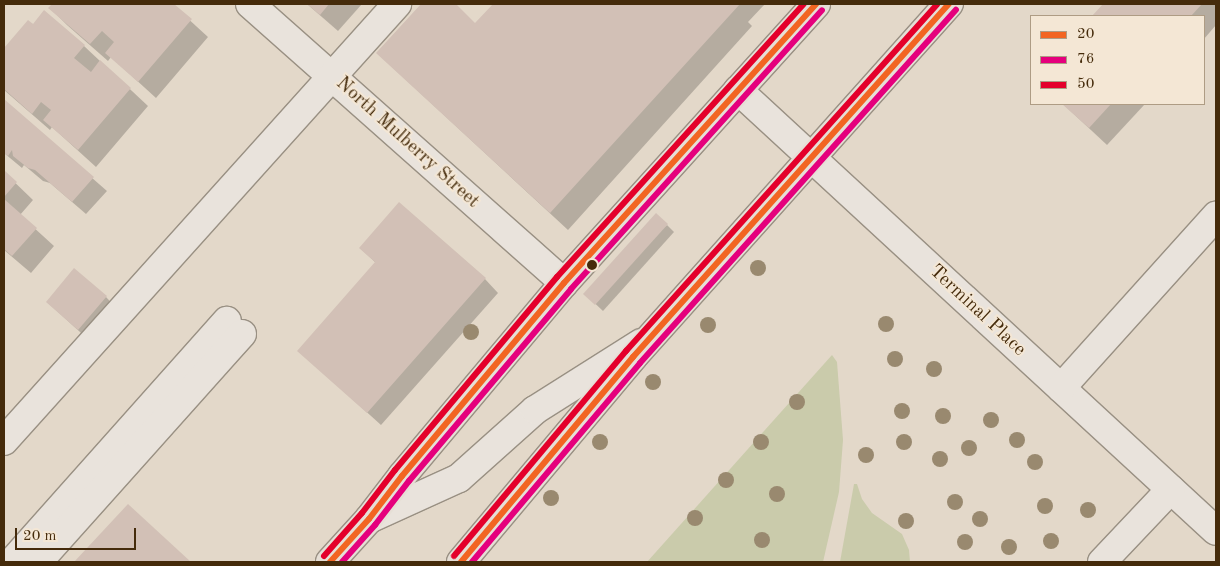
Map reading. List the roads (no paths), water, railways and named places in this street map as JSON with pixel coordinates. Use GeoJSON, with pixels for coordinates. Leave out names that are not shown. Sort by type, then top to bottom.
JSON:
{"type":"FeatureCollection","features":[{"type":"Feature","properties":{"kind":"main road"},"geometry":{"type":"LineString","coordinates":[[330,562],[369,519],[402,476],[564,283],[816,4]]}},
{"type":"Feature","properties":{"kind":"main road"},"geometry":{"type":"LineString","coordinates":[[461,562],[548,455],[650,338],[949,4]]}},
{"type":"Feature","properties":{"kind":"street","name":"North Mulberry Street"},"geometry":{"type":"LineString","coordinates":[[250,4],[564,283]]}},
{"type":"Feature","properties":{"kind":"street"},"geometry":{"type":"LineString","coordinates":[[4,441],[397,4]]}},
{"type":"Feature","properties":{"kind":"street","name":"Terminal Place"},"geometry":{"type":"LineString","coordinates":[[738,90],[1216,531]]}},
{"type":"Feature","properties":{"kind":"street"},"geometry":{"type":"LineString","coordinates":[[1061,388],[1216,216]]}},
{"type":"Feature","properties":{"kind":"street"},"geometry":{"type":"LineString","coordinates":[[12,562],[234,327],[121,469],[38,562]]}},
{"type":"Feature","properties":{"kind":"street"},"geometry":{"type":"LineString","coordinates":[[369,519],[459,478],[536,410],[650,338]]}},
{"type":"Feature","properties":{"kind":"street"},"geometry":{"type":"LineString","coordinates":[[61,562],[107,512],[121,469]]}},
{"type":"Feature","properties":{"kind":"street"},"geometry":{"type":"LineString","coordinates":[[1102,562],[1171,489]]}}]}
